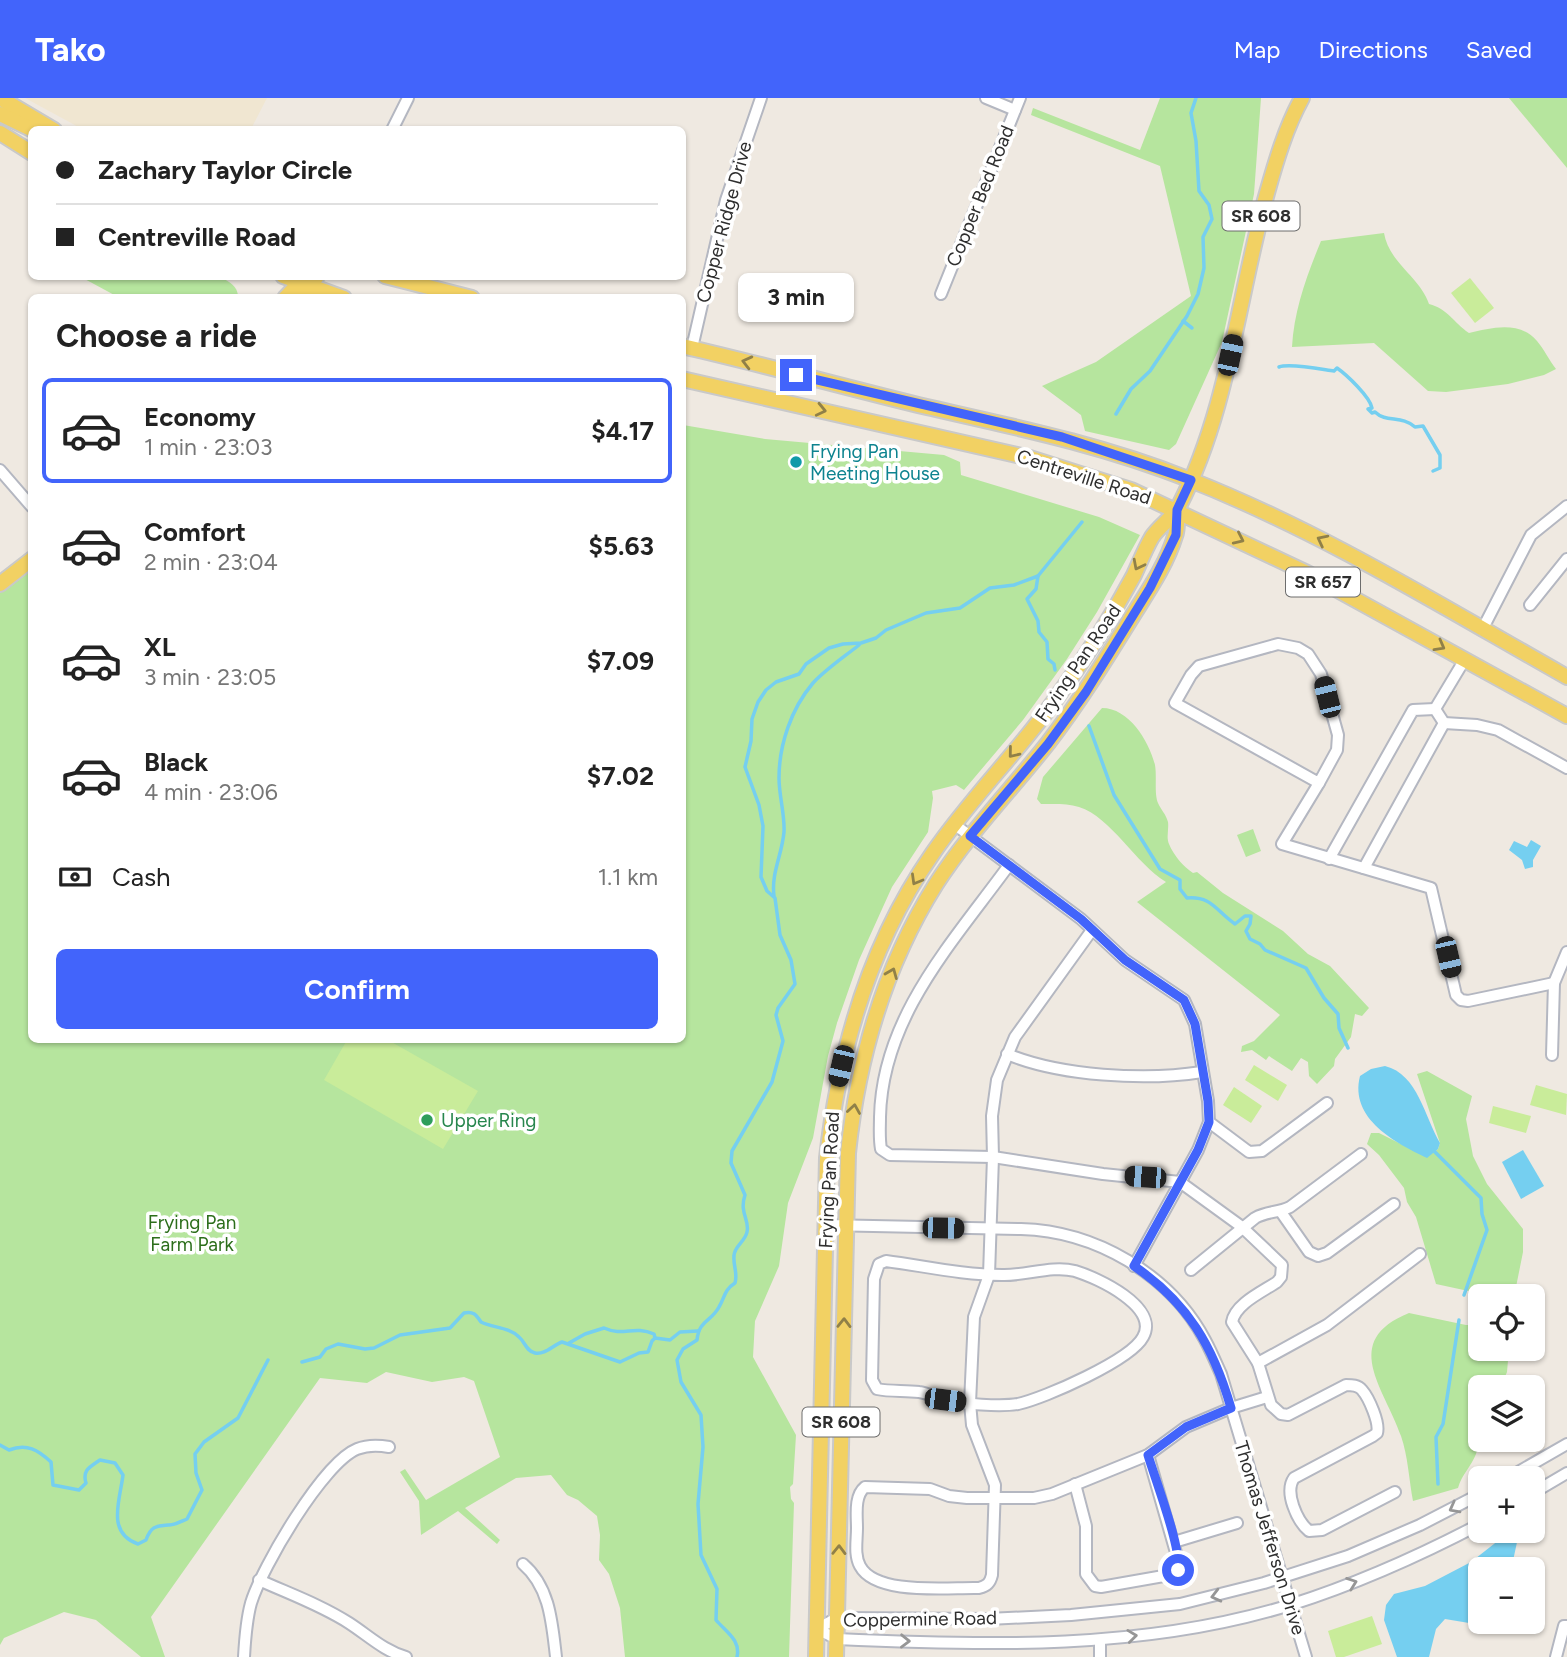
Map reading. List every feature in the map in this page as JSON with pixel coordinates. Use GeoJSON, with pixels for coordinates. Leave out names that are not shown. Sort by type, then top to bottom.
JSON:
{"type":"FeatureCollection","features":[{"type":"Feature","properties":{"kind":"main road"},"geometry":{"type":"LineString","coordinates":[[0,98],[47,126]]}},
{"type":"Feature","properties":{"kind":"main road","name":"Frying Pan Road"},"geometry":{"type":"LineString","coordinates":[[816,1657],[827,1158],[833,1108],[855,1012],[882,943],[932,853],[1055,700],[1102,630],[1153,536],[1177,510],[1191,480],[1226,371],[1252,247],[1274,171],[1302,98]]}},
{"type":"Feature","properties":{"kind":"main road"},"geometry":{"type":"LineString","coordinates":[[0,114],[28,128]]}},
{"type":"Feature","properties":{"kind":"main road"},"geometry":{"type":"LineString","coordinates":[[0,133],[28,150]]}},
{"type":"Feature","properties":{"kind":"main road"},"geometry":{"type":"LineString","coordinates":[[401,280],[456,294]]}},
{"type":"Feature","properties":{"kind":"main road"},"geometry":{"type":"LineString","coordinates":[[291,294],[307,284],[333,294]]}},
{"type":"Feature","properties":{"kind":"main road","name":"Centreville Road"},"geometry":{"type":"LineString","coordinates":[[687,347],[848,388],[1062,437],[1191,480],[1327,542],[1567,677]]}},
{"type":"Feature","properties":{"kind":"main road","name":"Centreville Road"},"geometry":{"type":"LineString","coordinates":[[686,380],[1030,458],[1131,490],[1307,573],[1567,716]]}},
{"type":"Feature","properties":{"kind":"main road","name":"Frying Pan Road"},"geometry":{"type":"LineString","coordinates":[[836,1657],[846,1226],[851,1125],[861,1070],[873,1026],[914,922],[970,836],[1048,744],[1086,692],[1150,588],[1176,535],[1177,510]]}},
{"type":"Feature","properties":{"kind":"main road"},"geometry":{"type":"LineString","coordinates":[[0,584],[28,562]]}},
{"type":"Feature","properties":{"kind":"street"},"geometry":{"type":"LineString","coordinates":[[395,126],[408,98]]}},
{"type":"Feature","properties":{"kind":"street","name":"Copper Ridge Drive"},"geometry":{"type":"LineString","coordinates":[[687,347],[726,200],[761,98]]}},
{"type":"Feature","properties":{"kind":"street"},"geometry":{"type":"LineString","coordinates":[[986,98],[1015,110]]}},
{"type":"Feature","properties":{"kind":"street","name":"Copper Bed Road"},"geometry":{"type":"LineString","coordinates":[[941,294],[1020,98]]}},
{"type":"Feature","properties":{"kind":"street"},"geometry":{"type":"LineString","coordinates":[[0,470],[28,502]]}},
{"type":"Feature","properties":{"kind":"street"},"geometry":{"type":"LineString","coordinates":[[1482,629],[1531,535],[1567,506]]}},
{"type":"Feature","properties":{"kind":"street"},"geometry":{"type":"LineString","coordinates":[[1530,606],[1567,559]]}},
{"type":"Feature","properties":{"kind":"street"},"geometry":{"type":"LineString","coordinates":[[1320,783],[1175,703],[1199,666],[1278,644],[1298,648],[1308,654],[1321,674],[1338,735],[1337,750],[1320,783],[1282,844],[1431,888],[1456,995],[1461,1000],[1468,1001],[1554,983]]}},
{"type":"Feature","properties":{"kind":"street"},"geometry":{"type":"LineString","coordinates":[[1435,709],[1465,659]]}},
{"type":"Feature","properties":{"kind":"street"},"geometry":{"type":"LineString","coordinates":[[1435,709],[1444,723]]}},
{"type":"Feature","properties":{"kind":"street"},"geometry":{"type":"LineString","coordinates":[[1329,859],[1413,710],[1435,709]]}},
{"type":"Feature","properties":{"kind":"street"},"geometry":{"type":"LineString","coordinates":[[1444,723],[1477,724],[1497,730],[1567,768]]}},
{"type":"Feature","properties":{"kind":"street"},"geometry":{"type":"LineString","coordinates":[[1364,868],[1444,723]]}},
{"type":"Feature","properties":{"kind":"street"},"geometry":{"type":"LineString","coordinates":[[954,824],[1072,912],[1125,960],[1184,1000],[1195,1024],[1209,1122],[1198,1150],[1134,1266]]}},
{"type":"Feature","properties":{"kind":"street"},"geometry":{"type":"LineString","coordinates":[[1009,865],[912,1000],[886,1065],[881,1095],[881,1149],[890,1155],[993,1157],[1103,1174],[1180,1182],[1242,1227],[1277,1259],[1282,1270],[1277,1282],[1233,1315],[1233,1327],[1258,1363],[1267,1397],[1276,1410],[1288,1415],[1346,1385],[1355,1385],[1362,1389],[1379,1423],[1377,1433],[1373,1437],[1294,1478],[1290,1483],[1290,1493],[1297,1514],[1309,1531],[1322,1530],[1395,1492]]}},
{"type":"Feature","properties":{"kind":"street"},"geometry":{"type":"LineString","coordinates":[[1093,930],[1015,1037],[997,1080],[992,1116],[989,1275],[974,1317],[971,1403],[972,1425],[993,1476],[994,1498],[992,1575],[986,1586],[979,1588],[884,1585],[869,1577],[856,1557],[858,1495],[865,1487],[930,1489],[949,1496],[994,1498],[1052,1494],[1148,1455],[1186,1427],[1231,1408],[1267,1397]]}},
{"type":"Feature","properties":{"kind":"street"},"geometry":{"type":"LineString","coordinates":[[1552,1055],[1554,983],[1567,952]]}},
{"type":"Feature","properties":{"kind":"street"},"geometry":{"type":"LineString","coordinates":[[1007,1054],[1036,1063],[1101,1074],[1169,1077],[1202,1072]]}},
{"type":"Feature","properties":{"kind":"street"},"geometry":{"type":"LineString","coordinates":[[1209,1122],[1249,1152],[1256,1153],[1327,1103]]}},
{"type":"Feature","properties":{"kind":"street"},"geometry":{"type":"LineString","coordinates":[[1191,1270],[1242,1227],[1265,1212],[1281,1212],[1361,1154]]}},
{"type":"Feature","properties":{"kind":"street"},"geometry":{"type":"LineString","coordinates":[[1281,1212],[1310,1252],[1318,1256],[1327,1253],[1394,1205]]}},
{"type":"Feature","properties":{"kind":"street","name":"Thomas Jefferson Drive"},"geometry":{"type":"LineString","coordinates":[[825,1225],[1031,1229],[1068,1236],[1105,1249],[1134,1266],[1168,1292],[1205,1339],[1221,1374],[1306,1657]]}},
{"type":"Feature","properties":{"kind":"street"},"geometry":{"type":"LineString","coordinates":[[1258,1363],[1327,1325],[1420,1255]]}},
{"type":"Feature","properties":{"kind":"street"},"geometry":{"type":"LineString","coordinates":[[886,1261],[1006,1276],[1064,1269],[1104,1283],[1127,1298],[1147,1320],[1147,1329],[1138,1344],[1096,1372],[1038,1398],[1016,1404],[971,1403],[945,1400],[915,1391],[877,1389],[874,1385],[875,1271],[879,1264],[886,1261]]}},
{"type":"Feature","properties":{"kind":"street"},"geometry":{"type":"LineString","coordinates":[[1529,1466],[1567,1444]]}},
{"type":"Feature","properties":{"kind":"street"},"geometry":{"type":"LineString","coordinates":[[244,1657],[248,1616],[259,1580],[285,1534],[329,1471],[355,1449],[377,1445],[389,1447]]}},
{"type":"Feature","properties":{"kind":"street"},"geometry":{"type":"LineString","coordinates":[[1075,1485],[1086,1526],[1086,1574],[1095,1586],[1175,1574],[1180,1563],[1148,1455]]}},
{"type":"Feature","properties":{"kind":"street"},"geometry":{"type":"LineString","coordinates":[[1545,1486],[1567,1473]]}},
{"type":"Feature","properties":{"kind":"street","name":"Coppermine Road"},"geometry":{"type":"LineString","coordinates":[[817,1629],[837,1618],[988,1619],[1180,1604],[1282,1577],[1383,1543],[1468,1500]]}},
{"type":"Feature","properties":{"kind":"street"},"geometry":{"type":"LineString","coordinates":[[1174,1542],[1237,1522]]}},
{"type":"Feature","properties":{"kind":"street","name":"Coppermine Road"},"geometry":{"type":"LineString","coordinates":[[817,1629],[836,1639],[1022,1643],[1100,1640],[1191,1628],[1290,1605],[1382,1572],[1468,1530]]}},
{"type":"Feature","properties":{"kind":"street"},"geometry":{"type":"LineString","coordinates":[[523,1564],[538,1580],[547,1599],[556,1657]]}},
{"type":"Feature","properties":{"kind":"street"},"geometry":{"type":"LineString","coordinates":[[259,1580],[311,1601],[349,1623],[385,1649],[406,1657]]}},
{"type":"Feature","properties":{"kind":"street"},"geometry":{"type":"LineString","coordinates":[[1556,1657],[1564,1626],[1567,1626]]}},
{"type":"Feature","properties":{"kind":"street"},"geometry":{"type":"LineString","coordinates":[[1100,1640],[1100,1657]]}},
{"type":"Feature","properties":{"kind":"shaded area"},"geometry":{"type":"Polygon","coordinates":[[[25,98],[267,98],[253,126],[77,126],[25,98]]]}},
{"type":"Feature","properties":{"kind":"green space"},"geometry":{"type":"Polygon","coordinates":[[[1160,98],[1261,98],[1254,194],[1222,342],[1176,444],[1169,450],[1085,431],[1081,415],[1042,386],[1096,362],[1191,296],[1160,166],[1031,115],[1033,108],[1140,150],[1160,98]]]}},
{"type":"Feature","properties":{"kind":"green space"},"geometry":{"type":"Polygon","coordinates":[[[1509,98],[1567,98],[1567,168],[1509,98]]]}},
{"type":"Feature","properties":{"kind":"green space"},"geometry":{"type":"Polygon","coordinates":[[[1384,233],[1392,253],[1425,294],[1429,304],[1446,312],[1469,333],[1504,327],[1530,334],[1556,369],[1544,375],[1508,384],[1446,392],[1428,391],[1374,343],[1292,347],[1298,306],[1321,241],[1384,233]]]}},
{"type":"Feature","properties":{"kind":"green space"},"geometry":{"type":"Polygon","coordinates":[[[1470,278],[1494,308],[1475,323],[1451,293],[1470,278]]]}},
{"type":"Feature","properties":{"kind":"green space"},"geometry":{"type":"Polygon","coordinates":[[[87,280],[226,280],[232,284],[237,294],[112,294],[87,280]]]}},
{"type":"Feature","properties":{"kind":"green space","name":"Frying Pan Farm Park"},"geometry":{"type":"Polygon","coordinates":[[[686,426],[765,439],[944,455],[960,462],[961,475],[1099,517],[1140,535],[1097,612],[1023,720],[964,790],[956,785],[932,791],[928,832],[892,887],[859,960],[837,1023],[813,1138],[788,1203],[779,1266],[755,1321],[753,1357],[796,1435],[793,1484],[790,1487],[794,1503],[789,1657],[625,1657],[620,1608],[609,1574],[599,1560],[600,1535],[597,1516],[578,1500],[567,1495],[551,1475],[516,1478],[465,1508],[500,1540],[497,1544],[458,1511],[421,1535],[419,1501],[400,1472],[405,1469],[426,1500],[500,1457],[474,1381],[464,1377],[432,1382],[386,1372],[367,1383],[320,1378],[151,1617],[165,1657],[141,1657],[96,1620],[64,1612],[4,1638],[0,1645],[0,593],[28,572],[28,1043],[686,1043],[686,426]]]}},
{"type":"Feature","properties":{"kind":"green space"},"geometry":{"type":"Polygon","coordinates":[[[1102,708],[1121,714],[1143,736],[1155,765],[1157,799],[1168,822],[1168,841],[1179,860],[1193,873],[1197,872],[1223,893],[1283,931],[1308,954],[1330,966],[1369,1008],[1362,1016],[1355,1014],[1351,1037],[1335,1059],[1334,1066],[1317,1084],[1309,1076],[1308,1062],[1301,1058],[1292,1071],[1269,1056],[1266,1060],[1252,1050],[1241,1052],[1242,1046],[1254,1041],[1280,1015],[1137,902],[1166,882],[1091,812],[1070,805],[1041,804],[1037,799],[1043,777],[1102,708]]]}},
{"type":"Feature","properties":{"kind":"green space"},"geometry":{"type":"Polygon","coordinates":[[[1253,829],[1261,851],[1246,857],[1237,835],[1253,829]]]}},
{"type":"Feature","properties":{"kind":"green space","name":"Upper Ring"},"geometry":{"type":"Polygon","coordinates":[[[345,1043],[393,1043],[478,1091],[443,1149],[324,1080],[345,1043]]]}},
{"type":"Feature","properties":{"kind":"green space"},"geometry":{"type":"Polygon","coordinates":[[[1254,1065],[1287,1085],[1278,1101],[1245,1080],[1254,1065]]]}},
{"type":"Feature","properties":{"kind":"green space"},"geometry":{"type":"Polygon","coordinates":[[[1427,1071],[1472,1096],[1466,1119],[1473,1156],[1487,1184],[1523,1229],[1523,1252],[1517,1284],[1468,1284],[1468,1291],[1436,1284],[1416,1217],[1407,1202],[1404,1188],[1379,1155],[1367,1144],[1371,1133],[1379,1133],[1427,1157],[1438,1149],[1440,1143],[1417,1074],[1427,1071]]]}},
{"type":"Feature","properties":{"kind":"green space"},"geometry":{"type":"Polygon","coordinates":[[[1536,1085],[1567,1094],[1566,1115],[1530,1105],[1536,1085]]]}},
{"type":"Feature","properties":{"kind":"green space"},"geometry":{"type":"Polygon","coordinates":[[[1234,1087],[1262,1106],[1251,1123],[1223,1105],[1234,1087]]]}},
{"type":"Feature","properties":{"kind":"green space"},"geometry":{"type":"Polygon","coordinates":[[[1493,1106],[1531,1116],[1526,1133],[1489,1123],[1493,1106]]]}},
{"type":"Feature","properties":{"kind":"green space"},"geometry":{"type":"Polygon","coordinates":[[[1409,1313],[1468,1325],[1468,1361],[1508,1361],[1506,1375],[1468,1375],[1468,1452],[1476,1452],[1458,1488],[1413,1501],[1403,1444],[1373,1367],[1372,1351],[1376,1337],[1388,1324],[1409,1313]]]}},
{"type":"Feature","properties":{"kind":"green space"},"geometry":{"type":"Polygon","coordinates":[[[1372,1616],[1382,1644],[1344,1657],[1336,1657],[1328,1631],[1372,1616]]]}},
{"type":"Feature","properties":{"kind":"water"},"geometry":{"type":"Polygon","coordinates":[[[1531,840],[1541,846],[1533,860],[1533,867],[1525,869],[1522,860],[1509,850],[1514,841],[1527,847],[1531,840]]]}},
{"type":"Feature","properties":{"kind":"water"},"geometry":{"type":"Polygon","coordinates":[[[1385,1066],[1396,1071],[1413,1087],[1440,1143],[1438,1149],[1427,1158],[1389,1137],[1368,1117],[1361,1105],[1358,1091],[1360,1076],[1371,1069],[1385,1066]]]}},
{"type":"Feature","properties":{"kind":"water"},"geometry":{"type":"Polygon","coordinates":[[[1523,1150],[1544,1186],[1521,1199],[1502,1162],[1523,1150]]]}},
{"type":"Feature","properties":{"kind":"water"},"geometry":{"type":"Polygon","coordinates":[[[1495,1543],[1517,1543],[1514,1557],[1477,1557],[1495,1543]]]}},
{"type":"Feature","properties":{"kind":"water"},"geometry":{"type":"Polygon","coordinates":[[[1468,1564],[1468,1623],[1445,1619],[1436,1629],[1429,1657],[1397,1657],[1384,1620],[1386,1605],[1394,1594],[1425,1586],[1468,1564]]]}},
{"type":"Feature","properties":{"kind":"waterway"},"geometry":{"type":"LineString","coordinates":[[1116,414],[1131,389],[1150,371],[1187,316],[1198,294],[1204,268],[1203,237],[1212,219],[1209,205],[1199,191],[1196,141],[1191,113],[1196,98]]}},
{"type":"Feature","properties":{"kind":"waterway"},"geometry":{"type":"LineString","coordinates":[[1183,321],[1192,328]]}},
{"type":"Feature","properties":{"kind":"waterway"},"geometry":{"type":"LineString","coordinates":[[1279,367],[1298,366],[1334,371],[1337,368],[1363,392],[1370,403],[1372,408],[1368,409],[1372,413],[1405,421],[1415,427],[1423,426],[1440,455],[1440,468],[1433,471]]}},
{"type":"Feature","properties":{"kind":"waterway"},"geometry":{"type":"LineString","coordinates":[[737,1657],[735,1641],[716,1620],[717,1589],[701,1555],[698,1504],[703,1447],[701,1415],[681,1382],[677,1360],[683,1349],[697,1340],[700,1329],[716,1312],[727,1291],[735,1283],[734,1253],[748,1228],[743,1207],[745,1195],[731,1163],[732,1151],[772,1082],[783,1041],[776,1015],[795,984],[791,960],[780,935],[775,898],[767,891],[761,877],[763,826],[759,805],[745,767],[751,741],[752,719],[766,690],[776,682],[799,674],[806,664],[829,648],[876,638],[886,630],[926,613],[960,608],[990,588],[1014,585],[1038,576],[1082,522]]}},
{"type":"Feature","properties":{"kind":"waterway"},"geometry":{"type":"LineString","coordinates":[[1038,576],[1036,589],[1027,599],[1038,621],[1039,632],[1047,642],[1048,659],[1054,664],[1055,670]]}},
{"type":"Feature","properties":{"kind":"waterway"},"geometry":{"type":"LineString","coordinates":[[774,896],[774,880],[784,832],[779,785],[781,753],[788,728],[798,704],[813,683],[859,645]]}},
{"type":"Feature","properties":{"kind":"waterway"},"geometry":{"type":"LineString","coordinates":[[1089,726],[1114,795],[1160,869],[1180,880],[1180,889],[1187,898],[1208,902],[1235,924],[1245,916],[1251,916],[1246,931],[1250,939],[1265,950],[1306,968],[1324,998],[1338,1014],[1339,1028],[1348,1048]]}},
{"type":"Feature","properties":{"kind":"waterway"},"geometry":{"type":"LineString","coordinates":[[1433,1150],[1481,1198],[1487,1230],[1464,1295]]}},
{"type":"Feature","properties":{"kind":"waterway"},"geometry":{"type":"LineString","coordinates":[[302,1362],[320,1357],[326,1349],[338,1344],[374,1348],[400,1335],[450,1328],[464,1313],[474,1314],[481,1322],[515,1334],[535,1353],[546,1351],[562,1342],[620,1362],[648,1352],[655,1338]]}},
{"type":"Feature","properties":{"kind":"waterway"},"geometry":{"type":"LineString","coordinates":[[1438,1484],[1436,1437],[1443,1424],[1459,1320]]}},
{"type":"Feature","properties":{"kind":"waterway"},"geometry":{"type":"LineString","coordinates":[[569,1343],[604,1328],[647,1332],[654,1334],[655,1338],[670,1340],[680,1332],[698,1331]]}},
{"type":"Feature","properties":{"kind":"waterway"},"geometry":{"type":"LineString","coordinates":[[0,1445],[9,1450],[21,1447],[37,1451],[51,1462],[53,1485],[79,1490],[86,1483],[86,1472],[93,1465],[100,1460],[115,1463],[123,1475],[118,1524],[128,1539],[138,1544],[146,1540],[154,1528],[187,1519],[202,1490],[196,1473],[195,1454],[204,1442],[238,1418],[268,1360]]}},
{"type":"Feature","properties":{"kind":"place","name":"Frying Pan Meeting House"},"geometry":{"type":"Point","coordinates":[796,462]}},
{"type":"Feature","properties":{"kind":"place","name":"Upper Ring"},"geometry":{"type":"Point","coordinates":[427,1120]}},
{"type":"Feature","properties":{"kind":"route"},"geometry":{"type":"LineString","coordinates":[[796,375],[1062,437],[1108,450],[1191,480],[1177,510],[1176,535],[1150,588],[1086,692],[1048,744],[970,836],[1081,919],[1125,960],[1184,1000],[1195,1024],[1209,1122],[1198,1150],[1134,1266],[1168,1292],[1194,1322],[1221,1374],[1231,1408],[1186,1427],[1148,1455],[1180,1563],[1178,1570]]}}]}
